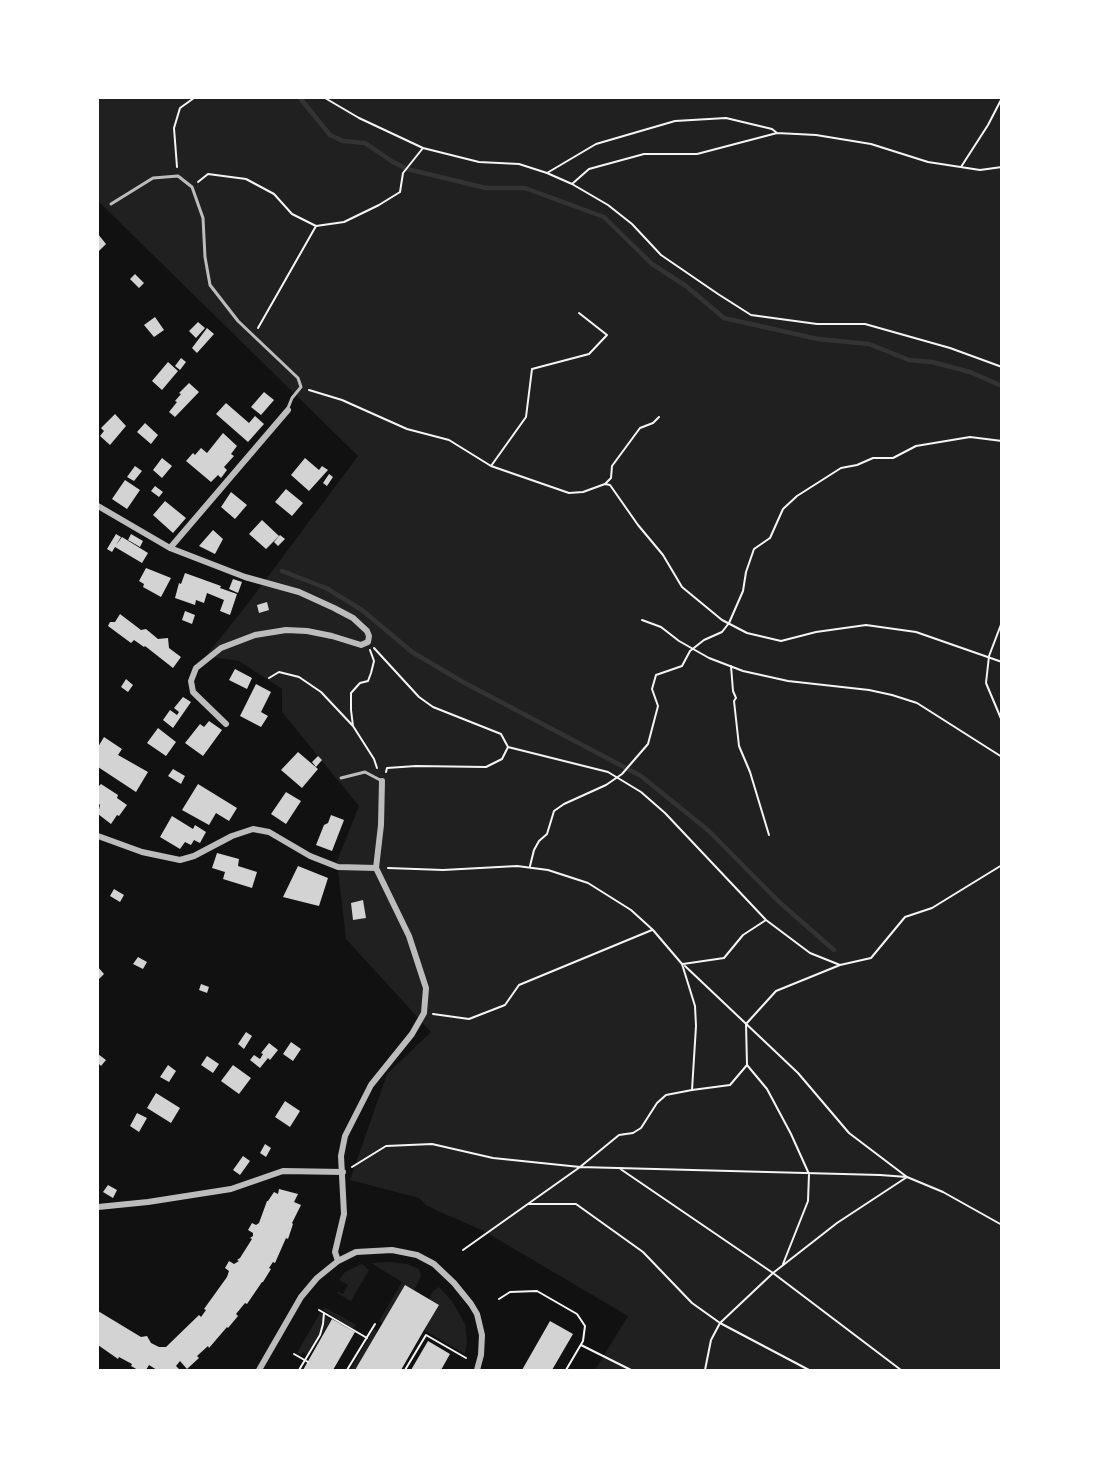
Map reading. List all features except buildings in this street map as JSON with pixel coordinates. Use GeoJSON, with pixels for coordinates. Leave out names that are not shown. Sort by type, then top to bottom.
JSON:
{"type":"FeatureCollection","features":[{"type":"Feature","properties":{"kind":"street"},"geometry":{"type":"LineString","coordinates":[[170,548],[288,410]]}},
{"type":"Feature","properties":{"kind":"street"},"geometry":{"type":"LineString","coordinates":[[98,506],[170,548],[245,577],[299,592],[353,618],[367,631],[368,642],[361,645],[332,636],[286,630],[255,635],[221,648],[196,668],[191,681],[193,692],[226,724]]}},
{"type":"Feature","properties":{"kind":"street"},"geometry":{"type":"LineString","coordinates":[[338,1261],[335,1252],[344,1214],[341,1156],[345,1136],[371,1084],[412,1034],[424,1013],[426,988],[409,936],[376,868],[381,825],[382,781]]}},
{"type":"Feature","properties":{"kind":"street"},"geometry":{"type":"LineString","coordinates":[[98,836],[142,852],[180,860],[253,829],[270,832],[310,856],[338,867],[376,868]]}},
{"type":"Feature","properties":{"kind":"street"},"geometry":{"type":"LineString","coordinates":[[98,1207],[231,1189],[283,1171],[343,1172]]}},
{"type":"Feature","properties":{"kind":"street"},"geometry":{"type":"LineString","coordinates":[[260,1371],[305,1291],[317,1278],[338,1261],[356,1252],[392,1250],[408,1252],[434,1264],[454,1282],[471,1304],[477,1314],[482,1335],[477,1371]]}},
{"type":"Feature","properties":{"kind":"lane"},"geometry":{"type":"LineString","coordinates":[[111,204],[153,178],[178,176],[192,187],[203,218],[205,257],[210,285],[238,321],[298,378],[301,387],[292,398],[288,410]]}},
{"type":"Feature","properties":{"kind":"lane"},"geometry":{"type":"LineString","coordinates":[[341,778],[364,772],[382,781]]}},
{"type":"Feature","properties":{"kind":"path"},"geometry":{"type":"LineString","coordinates":[[178,176],[174,128],[180,108],[194,98]]}},
{"type":"Feature","properties":{"kind":"path"},"geometry":{"type":"LineString","coordinates":[[325,98],[359,118],[423,148],[479,162],[519,164],[572,184],[608,205],[632,224],[662,255],[752,315],[817,324],[864,324],[950,348],[1002,367]]}},
{"type":"Feature","properties":{"kind":"path"},"geometry":{"type":"LineString","coordinates":[[961,167],[988,126],[1002,98]]}},
{"type":"Feature","properties":{"kind":"path"},"geometry":{"type":"LineString","coordinates":[[547,173],[596,144],[675,121],[726,118],[772,129],[777,133]]}},
{"type":"Feature","properties":{"kind":"path"},"geometry":{"type":"LineString","coordinates":[[572,184],[589,169],[644,154],[697,154],[777,133],[816,135],[871,144],[927,162],[980,170],[1002,167]]}},
{"type":"Feature","properties":{"kind":"path"},"geometry":{"type":"LineString","coordinates":[[192,187],[208,174],[246,179],[273,194],[291,214],[316,226],[344,222],[400,192],[403,173],[423,148]]}},
{"type":"Feature","properties":{"kind":"path"},"geometry":{"type":"LineString","coordinates":[[254,336],[316,226]]}},
{"type":"Feature","properties":{"kind":"path"},"geometry":{"type":"LineString","coordinates":[[491,466],[526,417],[532,369],[590,354],[607,335],[579,313]]}},
{"type":"Feature","properties":{"kind":"path"},"geometry":{"type":"LineString","coordinates":[[301,387],[342,400],[407,429],[449,440],[491,466],[569,493],[583,492],[604,484],[611,478],[612,466],[640,429],[653,423],[659,417]]}},
{"type":"Feature","properties":{"kind":"path"},"geometry":{"type":"LineString","coordinates":[[529,867],[534,850],[547,834],[554,811],[606,785],[621,774],[648,744],[658,706],[652,689],[656,675],[682,666],[693,648],[704,639],[722,632],[729,623],[743,591],[746,572],[754,549],[770,538],[783,509],[797,496],[841,468],[857,465],[873,458],[893,458],[916,446],[970,437],[1002,441]]}},
{"type":"Feature","properties":{"kind":"path"},"geometry":{"type":"LineString","coordinates":[[604,484],[610,485],[663,555],[682,587],[729,623],[747,633],[781,641],[816,632],[866,625],[916,632],[1002,662]]}},
{"type":"Feature","properties":{"kind":"path"},"geometry":{"type":"LineString","coordinates":[[642,620],[661,627],[709,658],[743,671],[788,681],[892,695],[917,703],[1002,757]]}},
{"type":"Feature","properties":{"kind":"path"},"geometry":{"type":"LineString","coordinates":[[1002,622],[989,656],[986,683],[1002,721]]}},
{"type":"Feature","properties":{"kind":"path"},"geometry":{"type":"LineString","coordinates":[[353,726],[351,693],[360,683],[368,681],[374,661],[368,642]]}},
{"type":"Feature","properties":{"kind":"path"},"geometry":{"type":"LineString","coordinates":[[368,642],[419,697],[433,707],[501,734],[508,747],[608,772],[641,792],[665,813],[766,920],[810,953],[840,965]]}},
{"type":"Feature","properties":{"kind":"path"},"geometry":{"type":"LineString","coordinates":[[731,666],[739,746],[750,772],[762,817],[770,836]]}},
{"type":"Feature","properties":{"kind":"path"},"geometry":{"type":"LineString","coordinates":[[269,678],[279,672],[299,677],[321,692],[353,726],[374,759],[382,781]]}},
{"type":"Feature","properties":{"kind":"path"},"geometry":{"type":"LineString","coordinates":[[382,781],[387,768],[486,767],[502,759],[508,747]]}},
{"type":"Feature","properties":{"kind":"path"},"geometry":{"type":"LineString","coordinates":[[783,1265],[808,1201],[809,1174],[767,1089],[747,1065],[746,1024],[776,991],[840,965],[871,958],[905,917],[932,908],[1002,865]]}},
{"type":"Feature","properties":{"kind":"path"},"geometry":{"type":"LineString","coordinates":[[376,868],[442,870],[517,866],[548,870],[588,883],[631,910],[653,930],[682,964],[798,1073],[849,1133],[907,1177],[943,1192],[1002,1224]]}},
{"type":"Feature","properties":{"kind":"path"},"geometry":{"type":"LineString","coordinates":[[682,964],[724,958],[743,935],[766,920]]}},
{"type":"Feature","properties":{"kind":"path"},"geometry":{"type":"LineString","coordinates":[[424,1013],[469,1019],[506,1005],[519,985],[653,930]]}},
{"type":"Feature","properties":{"kind":"path"},"geometry":{"type":"LineString","coordinates":[[682,964],[695,1006],[692,1090]]}},
{"type":"Feature","properties":{"kind":"path"},"geometry":{"type":"LineString","coordinates":[[464,1250],[580,1167],[619,1135],[633,1133],[641,1128],[657,1103],[666,1095],[730,1085],[747,1065]]}},
{"type":"Feature","properties":{"kind":"path"},"geometry":{"type":"LineString","coordinates":[[343,1172],[386,1146],[432,1144],[493,1158],[580,1167],[907,1177]]}},
{"type":"Feature","properties":{"kind":"path"},"geometry":{"type":"LineString","coordinates":[[619,1168],[773,1273],[901,1371]]}},
{"type":"Feature","properties":{"kind":"path"},"geometry":{"type":"LineString","coordinates":[[705,1371],[711,1340],[720,1323],[783,1265],[837,1223],[907,1177]]}},
{"type":"Feature","properties":{"kind":"path"},"geometry":{"type":"LineString","coordinates":[[528,1204],[576,1204],[643,1252],[692,1303],[720,1323],[809,1371]]}},
{"type":"Feature","properties":{"kind":"path"},"geometry":{"type":"LineString","coordinates":[[499,1299],[510,1292],[537,1291],[577,1314],[585,1326],[581,1344],[566,1371]]}},
{"type":"Feature","properties":{"kind":"path"},"geometry":{"type":"LineString","coordinates":[[319,1310],[367,1338]]}},
{"type":"Feature","properties":{"kind":"path"},"geometry":{"type":"LineString","coordinates":[[299,1371],[320,1335],[324,1313]]}},
{"type":"Feature","properties":{"kind":"path"},"geometry":{"type":"LineString","coordinates":[[347,1371],[375,1324]]}},
{"type":"Feature","properties":{"kind":"path"},"geometry":{"type":"LineString","coordinates":[[405,1371],[426,1335],[466,1358]]}},
{"type":"Feature","properties":{"kind":"path"},"geometry":{"type":"LineString","coordinates":[[581,1344],[631,1371]]}},
{"type":"Feature","properties":{"kind":"path"},"geometry":{"type":"LineString","coordinates":[[294,1354],[306,1361]]}},
{"type":"Feature","properties":{"kind":"shaded area"},"geometry":{"type":"Polygon","coordinates":[[[98,98],[1001,98],[1001,1370],[595,1370],[628,1316],[482,1230],[426,1205],[419,1198],[350,1180],[387,1074],[431,1032],[346,939],[337,861],[359,806],[282,712],[282,689],[239,661],[206,656],[358,456],[98,201],[98,98]]]}},
{"type":"Feature","properties":{"kind":"shaded area"},"geometry":{"type":"Polygon","coordinates":[[[371,1263],[407,1264],[419,1269],[421,1276],[414,1290],[383,1323],[379,1321],[402,1282],[371,1263]]]}},
{"type":"Feature","properties":{"kind":"shaded area"},"geometry":{"type":"Polygon","coordinates":[[[362,1264],[369,1270],[351,1301],[337,1293],[343,1294],[348,1285],[339,1280],[345,1272],[362,1264]]]}},
{"type":"Feature","properties":{"kind":"shaded area"},"geometry":{"type":"Polygon","coordinates":[[[439,1287],[452,1301],[465,1324],[467,1342],[465,1354],[424,1330],[439,1305],[429,1299],[433,1291],[439,1287]]]}},
{"type":"Feature","properties":{"kind":"shaded area"},"geometry":{"type":"Polygon","coordinates":[[[324,1307],[356,1325],[353,1329],[324,1310],[324,1307]]]}},
{"type":"Feature","properties":{"kind":"shaded area"},"geometry":{"type":"Polygon","coordinates":[[[320,1313],[331,1320],[308,1355],[303,1352],[301,1355],[297,1353],[320,1313]]]}},
{"type":"Feature","properties":{"kind":"shaded area"},"geometry":{"type":"Polygon","coordinates":[[[374,1329],[378,1332],[355,1370],[350,1370],[374,1329]]]}},
{"type":"Feature","properties":{"kind":"waterway"},"geometry":{"type":"LineString","coordinates":[[300,98],[330,135],[343,141],[365,143],[407,169],[486,188],[525,188],[604,217],[652,264],[686,286],[724,318],[818,339],[869,344],[909,360],[932,362],[970,372],[1002,386]]}},
{"type":"Feature","properties":{"kind":"waterway"},"geometry":{"type":"LineString","coordinates":[[282,571],[326,588],[362,610],[412,652],[463,682],[641,776],[709,831],[778,901],[834,950]]}}]}
